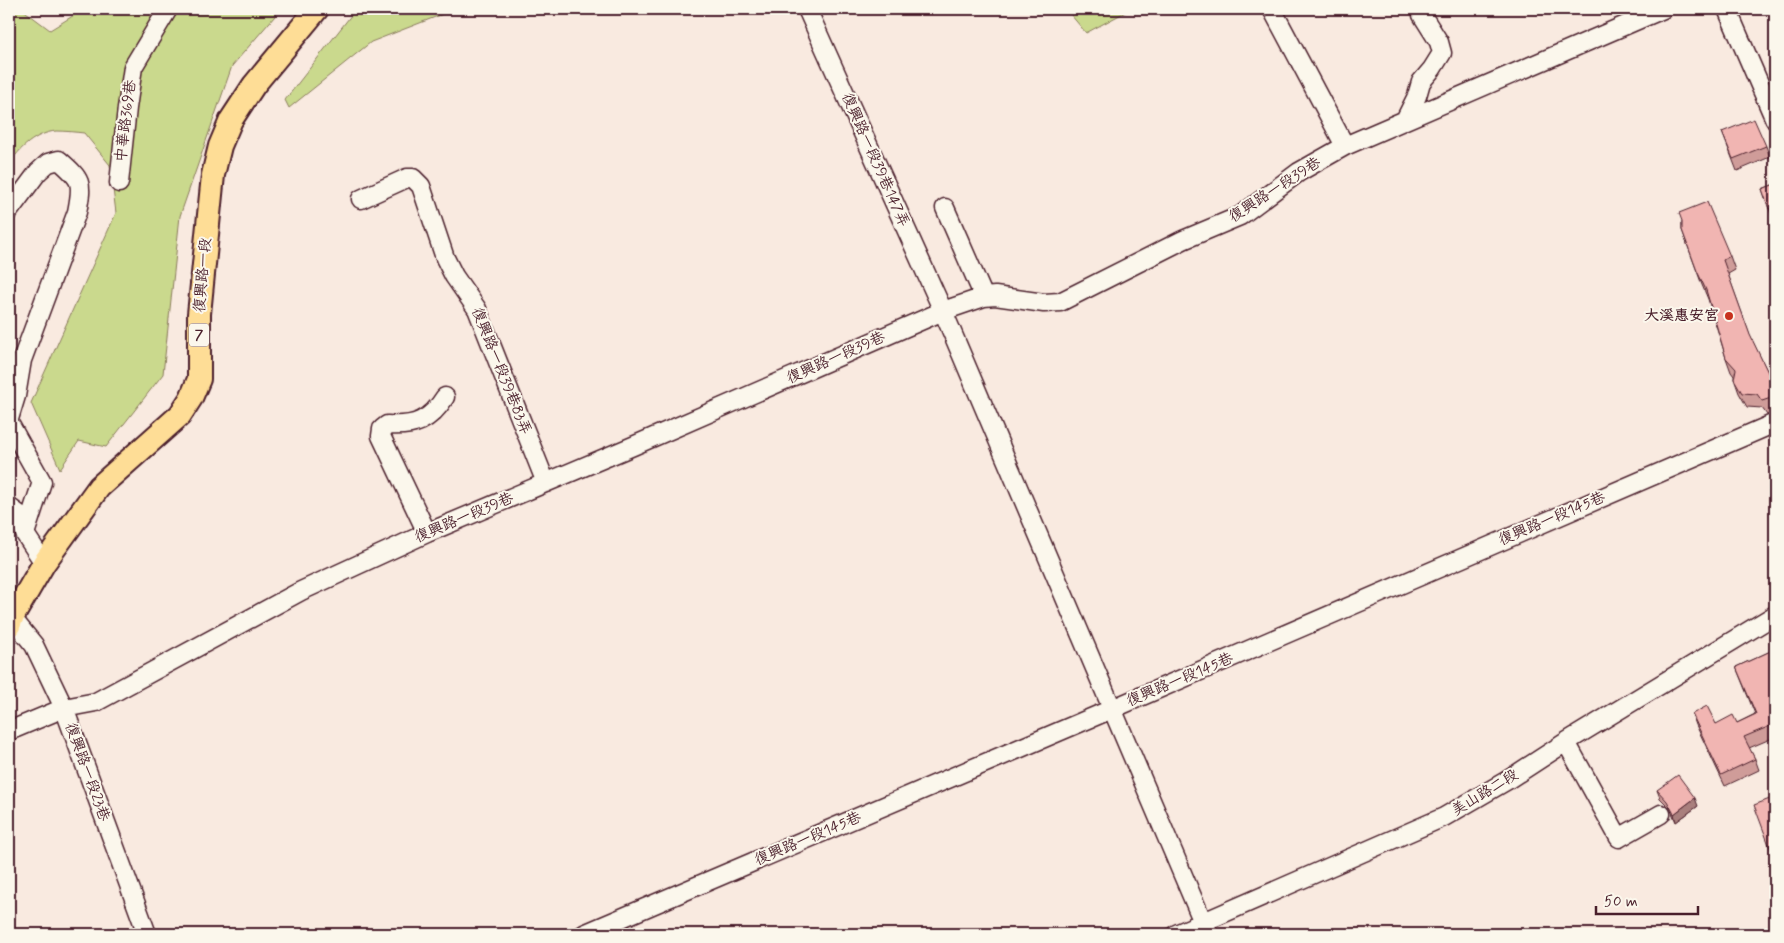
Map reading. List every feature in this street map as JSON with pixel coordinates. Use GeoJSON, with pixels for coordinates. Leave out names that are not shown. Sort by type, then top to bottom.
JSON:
{"type":"FeatureCollection","features":[{"type":"Feature","properties":{"kind":"main road","name":"復興路一段"},"geometry":{"type":"LineString","coordinates":[[10,622],[44,563],[99,488],[180,415],[191,398],[199,379],[199,314],[213,175],[220,146],[231,120],[254,85],[317,9]]}},
{"type":"Feature","properties":{"kind":"street","name":"中華路369巷"},"geometry":{"type":"LineString","coordinates":[[119,182],[133,67],[168,9]]}},
{"type":"Feature","properties":{"kind":"street","name":"復興路一段39巷147弄"},"geometry":{"type":"LineString","coordinates":[[807,9],[943,311],[1205,928]]}},
{"type":"Feature","properties":{"kind":"street"},"geometry":{"type":"LineString","coordinates":[[1272,9],[1345,146]]}},
{"type":"Feature","properties":{"kind":"street","name":"復興路一段39巷"},"geometry":{"type":"LineString","coordinates":[[9,731],[64,708],[96,702],[301,591],[427,533],[943,311],[984,297],[995,296],[1044,303],[1060,302],[1184,240],[1240,216],[1300,172],[1345,146],[1662,9]]}},
{"type":"Feature","properties":{"kind":"street"},"geometry":{"type":"LineString","coordinates":[[1727,9],[1775,120]]}},
{"type":"Feature","properties":{"kind":"street"},"geometry":{"type":"LineString","coordinates":[[1405,120],[1420,82],[1432,69],[1442,53],[1439,42],[1422,15]]}},
{"type":"Feature","properties":{"kind":"street"},"geometry":{"type":"LineString","coordinates":[[9,211],[38,172],[48,163],[59,160],[76,174],[81,191],[77,212],[22,360],[16,396],[9,421],[42,482],[25,534]]}},
{"type":"Feature","properties":{"kind":"street","name":"復興路一段39巷83弄"},"geometry":{"type":"LineString","coordinates":[[361,199],[407,178],[413,178],[421,186],[445,258],[454,276],[477,309],[546,483]]}},
{"type":"Feature","properties":{"kind":"street"},"geometry":{"type":"LineString","coordinates":[[945,208],[984,297]]}},
{"type":"Feature","properties":{"kind":"street"},"geometry":{"type":"LineString","coordinates":[[427,533],[381,436],[382,430],[387,425],[408,425],[420,422],[439,407],[445,397]]}},
{"type":"Feature","properties":{"kind":"street","name":"復興路一段145巷"},"geometry":{"type":"LineString","coordinates":[[584,934],[1775,423]]}},
{"type":"Feature","properties":{"kind":"street"},"geometry":{"type":"LineString","coordinates":[[9,507],[20,515],[25,534],[44,563]]}},
{"type":"Feature","properties":{"kind":"street","name":"美山路二段"},"geometry":{"type":"LineString","coordinates":[[1176,934],[1205,928],[1444,817],[1506,782],[1566,742],[1775,615]]}},
{"type":"Feature","properties":{"kind":"street","name":"復興路一段23巷"},"geometry":{"type":"LineString","coordinates":[[10,622],[34,645],[64,708],[147,934]]}},
{"type":"Feature","properties":{"kind":"street"},"geometry":{"type":"LineString","coordinates":[[1566,742],[1619,838],[1661,814]]}},
{"type":"Feature","properties":{"kind":"green space"},"geometry":{"type":"Polygon","coordinates":[[[9,9],[22,9],[50,30],[84,9],[281,9],[232,66],[180,216],[163,374],[106,447],[79,441],[60,469],[31,403],[116,213],[110,165],[84,133],[49,132],[29,142],[9,165],[9,9]]]}},
{"type":"Feature","properties":{"kind":"green space"},"geometry":{"type":"Polygon","coordinates":[[[356,9],[456,9],[371,42],[289,108],[285,100],[356,9]]]}},
{"type":"Feature","properties":{"kind":"green space"},"geometry":{"type":"Polygon","coordinates":[[[1066,9],[1131,9],[1086,33],[1066,9]]]}},
{"type":"Feature","properties":{"kind":"building"},"geometry":{"type":"Polygon","coordinates":[[[1754,119],[1766,146],[1733,159],[1722,132],[1754,119]]]}},
{"type":"Feature","properties":{"kind":"building"},"geometry":{"type":"Polygon","coordinates":[[[1775,184],[1775,207],[1769,209],[1762,189],[1775,184]]]}},
{"type":"Feature","properties":{"kind":"building","name":"大溪惠安宮"},"geometry":{"type":"Polygon","coordinates":[[[1707,202],[1730,256],[1723,260],[1750,335],[1775,387],[1775,400],[1771,398],[1762,401],[1757,394],[1742,393],[1734,379],[1736,369],[1726,358],[1706,290],[1682,230],[1682,221],[1679,213],[1707,202]]]}},
{"type":"Feature","properties":{"kind":"building"},"geometry":{"type":"Polygon","coordinates":[[[1775,649],[1775,693],[1773,694],[1775,699],[1775,724],[1744,737],[1755,759],[1721,775],[1692,714],[1707,706],[1716,724],[1733,715],[1737,723],[1756,714],[1736,667],[1775,649]]]}},
{"type":"Feature","properties":{"kind":"building"},"geometry":{"type":"Polygon","coordinates":[[[1678,775],[1695,798],[1674,814],[1667,801],[1657,790],[1678,775]]]}},
{"type":"Feature","properties":{"kind":"building"},"geometry":{"type":"Polygon","coordinates":[[[1775,797],[1775,861],[1754,805],[1775,797]]]}},
{"type":"Feature","properties":{"kind":"place","name":"大溪惠安宮"},"geometry":{"type":"Point","coordinates":[1729,316]}}]}
